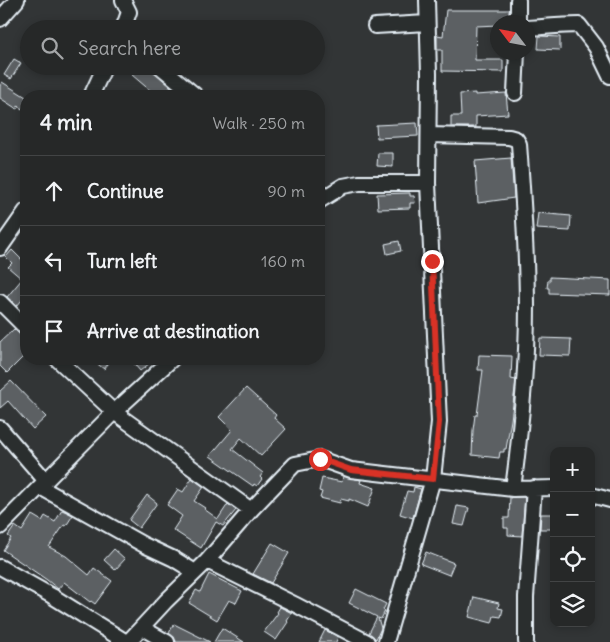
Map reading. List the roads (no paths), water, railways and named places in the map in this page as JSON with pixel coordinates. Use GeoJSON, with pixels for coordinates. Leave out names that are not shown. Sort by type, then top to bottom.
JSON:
{"type":"FeatureCollection","features":[{"type":"Feature","properties":{"kind":"street"},"geometry":{"type":"LineString","coordinates":[[0,19],[17,0]]}},
{"type":"Feature","properties":{"kind":"street"},"geometry":{"type":"LineString","coordinates":[[123,0],[129,12],[126,20]]}},
{"type":"Feature","properties":{"kind":"street"},"geometry":{"type":"LineString","coordinates":[[386,642],[433,479],[439,422],[428,183],[427,0]]}},
{"type":"Feature","properties":{"kind":"street"},"geometry":{"type":"LineString","coordinates":[[518,0],[518,15]]}},
{"type":"Feature","properties":{"kind":"street"},"geometry":{"type":"LineString","coordinates":[[375,26],[427,23]]}},
{"type":"Feature","properties":{"kind":"street"},"geometry":{"type":"LineString","coordinates":[[535,28],[579,25],[596,47],[610,76]]}},
{"type":"Feature","properties":{"kind":"street"},"geometry":{"type":"LineString","coordinates":[[515,93],[517,60]]}},
{"type":"Feature","properties":{"kind":"street"},"geometry":{"type":"LineString","coordinates":[[94,90],[102,75]]}},
{"type":"Feature","properties":{"kind":"street"},"geometry":{"type":"LineString","coordinates":[[171,75],[189,90]]}},
{"type":"Feature","properties":{"kind":"street"},"geometry":{"type":"LineString","coordinates":[[429,135],[509,137],[516,139],[520,144],[527,307],[525,375],[514,489]]}},
{"type":"Feature","properties":{"kind":"street"},"geometry":{"type":"LineString","coordinates":[[325,197],[343,186],[428,183]]}},
{"type":"Feature","properties":{"kind":"street"},"geometry":{"type":"LineString","coordinates":[[0,248],[20,220]]}},
{"type":"Feature","properties":{"kind":"street"},"geometry":{"type":"LineString","coordinates":[[0,302],[20,322]]}},
{"type":"Feature","properties":{"kind":"street"},"geometry":{"type":"LineString","coordinates":[[63,365],[114,412],[252,510]]}},
{"type":"Feature","properties":{"kind":"street"},"geometry":{"type":"LineString","coordinates":[[0,527],[114,412],[165,365]]}},
{"type":"Feature","properties":{"kind":"street"},"geometry":{"type":"LineString","coordinates":[[0,428],[31,465],[43,484],[144,545],[196,572]]}},
{"type":"Feature","properties":{"kind":"street"},"geometry":{"type":"LineString","coordinates":[[0,566],[127,642],[207,561],[295,464],[320,459],[351,470],[514,489],[550,488]]}},
{"type":"Feature","properties":{"kind":"street"},"geometry":{"type":"LineString","coordinates":[[526,642],[526,597],[534,488]]}},
{"type":"Feature","properties":{"kind":"street"},"geometry":{"type":"LineString","coordinates":[[595,495],[610,500]]}},
{"type":"Feature","properties":{"kind":"street"},"geometry":{"type":"LineString","coordinates":[[207,561],[367,642]]}},
{"type":"Feature","properties":{"kind":"street"},"geometry":{"type":"LineString","coordinates":[[142,628],[166,642]]}}]}
